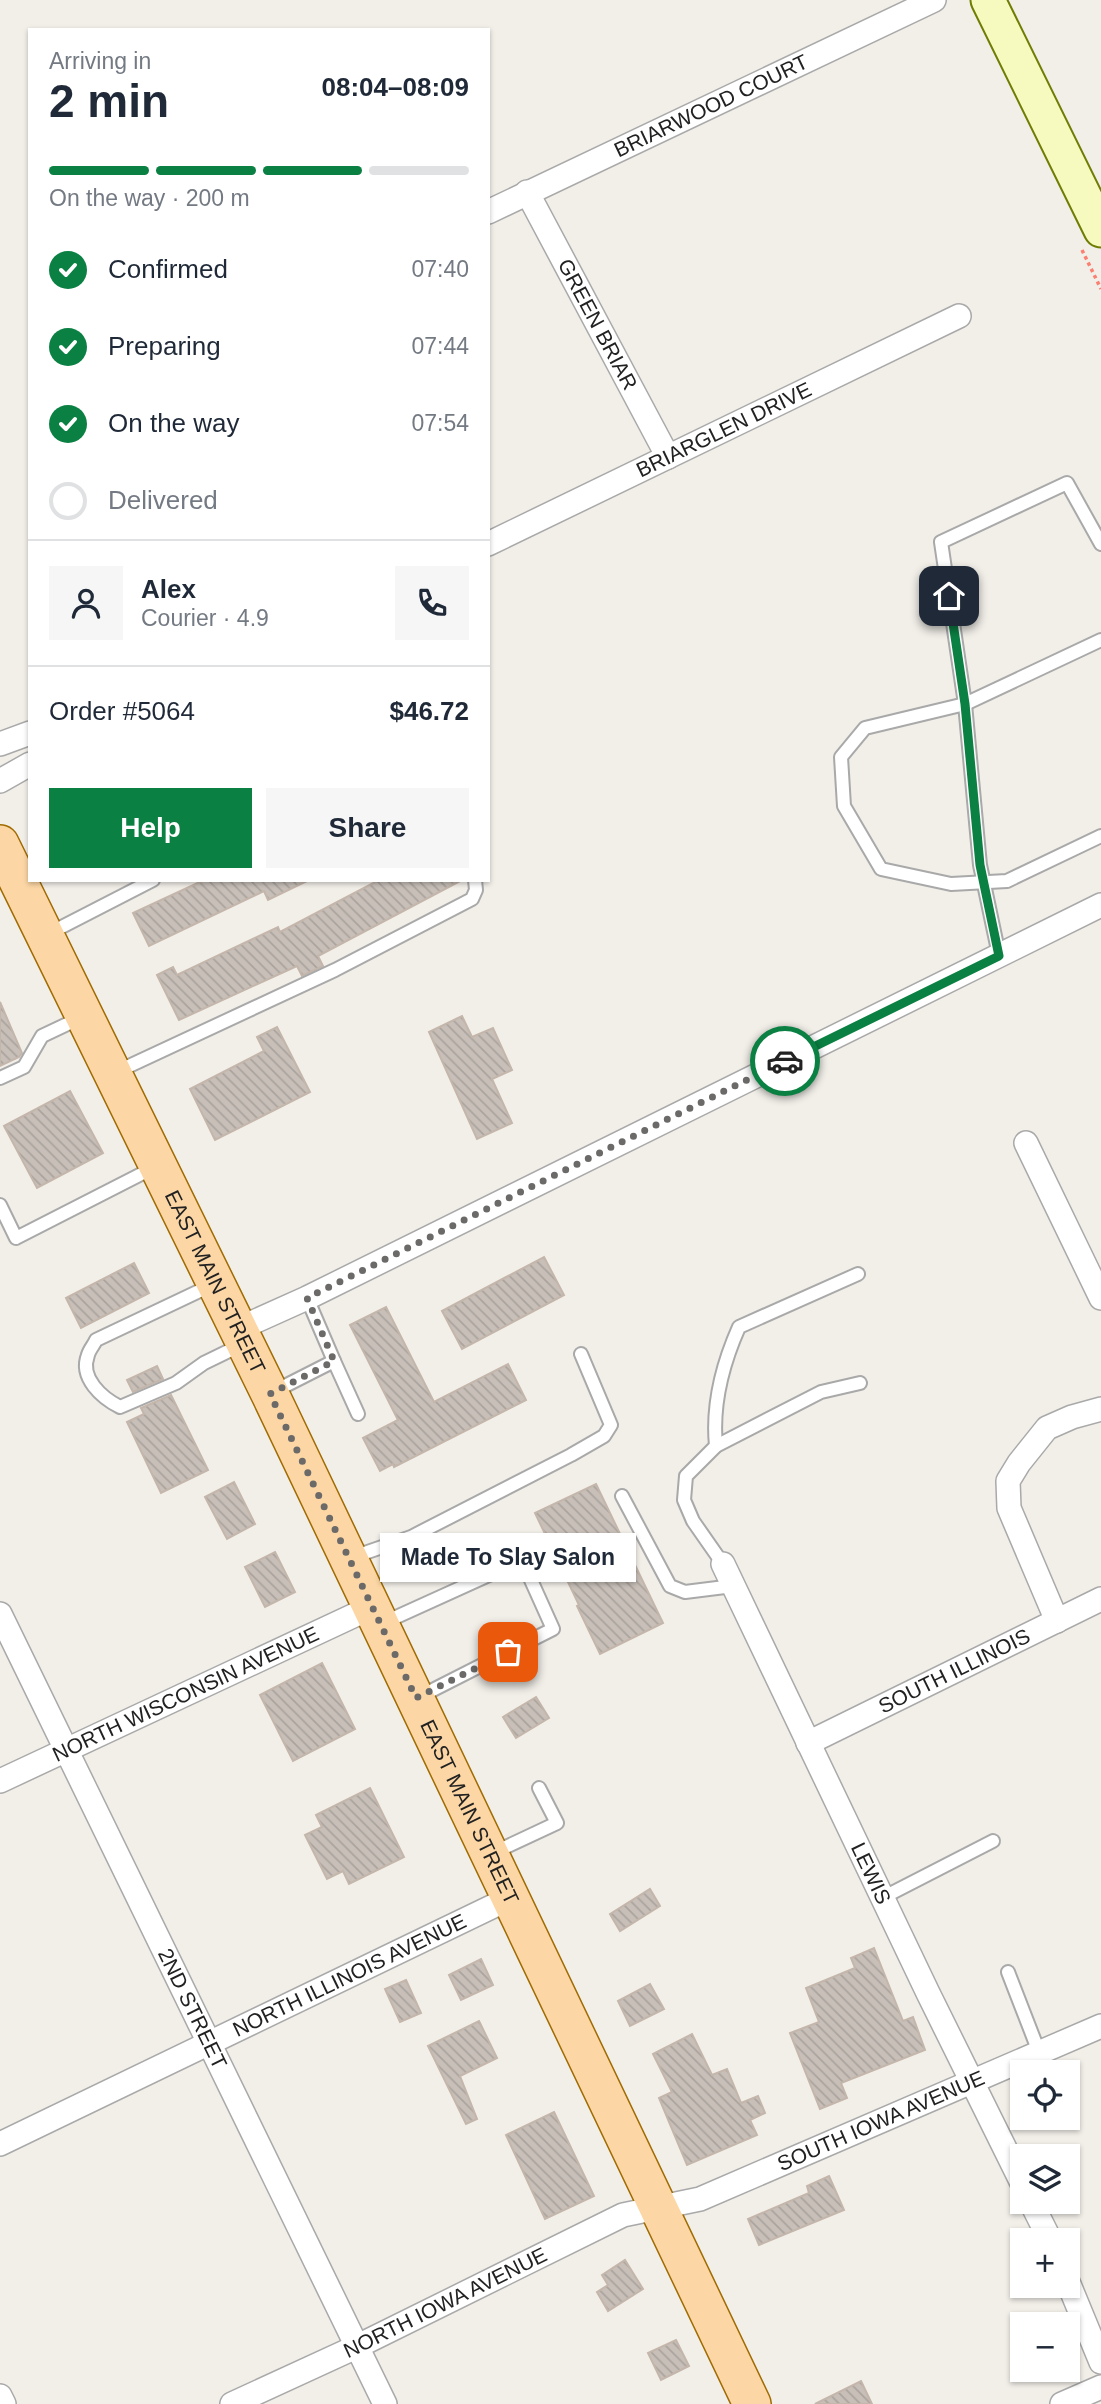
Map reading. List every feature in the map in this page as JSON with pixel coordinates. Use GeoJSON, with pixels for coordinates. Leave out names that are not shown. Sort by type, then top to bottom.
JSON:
{"type":"FeatureCollection","features":[{"type":"Feature","properties":{"kind":"main road","name":"EAST MAIN STREET"},"geometry":{"type":"LineString","coordinates":[[0,844],[270,1394],[752,2404]]}},
{"type":"Feature","properties":{"kind":"street","name":"BRIARWOOD COURT"},"geometry":{"type":"LineString","coordinates":[[490,211],[934,0]]}},
{"type":"Feature","properties":{"kind":"street"},"geometry":{"type":"LineString","coordinates":[[988,0],[1101,230]]}},
{"type":"Feature","properties":{"kind":"street","name":"GREEN BRIAR"},"geometry":{"type":"LineString","coordinates":[[527,192],[668,457]]}},
{"type":"Feature","properties":{"kind":"street","name":"BRIARGLEN DRIVE"},"geometry":{"type":"LineString","coordinates":[[490,543],[959,316]]}},
{"type":"Feature","properties":{"kind":"street"},"geometry":{"type":"LineString","coordinates":[[0,744],[28,734]]}},
{"type":"Feature","properties":{"kind":"street"},"geometry":{"type":"LineString","coordinates":[[0,781],[28,765]]}},
{"type":"Feature","properties":{"kind":"street"},"geometry":{"type":"LineString","coordinates":[[241,1336],[302,1301],[1101,905]]}},
{"type":"Feature","properties":{"kind":"street"},"geometry":{"type":"LineString","coordinates":[[1026,1143],[1101,1298]]}},
{"type":"Feature","properties":{"kind":"street"},"geometry":{"type":"LineString","coordinates":[[1057,1621],[1009,1508],[1008,1481],[1047,1428],[1101,1409]]}},
{"type":"Feature","properties":{"kind":"street","name":"LEWIS"},"geometry":{"type":"LineString","coordinates":[[723,1564],[1010,2159]]}},
{"type":"Feature","properties":{"kind":"street","name":"SOUTH ILLINOIS"},"geometry":{"type":"LineString","coordinates":[[808,1743],[1101,1599]]}},
{"type":"Feature","properties":{"kind":"street","name":"2ND STREET"},"geometry":{"type":"LineString","coordinates":[[0,1614],[385,2404]]}},
{"type":"Feature","properties":{"kind":"street","name":"NORTH WISCONSIN AVENUE"},"geometry":{"type":"LineString","coordinates":[[0,1781],[65,1750],[376,1616]]}},
{"type":"Feature","properties":{"kind":"street","name":"NORTH ILLINOIS AVENUE"},"geometry":{"type":"LineString","coordinates":[[0,2144],[510,1898]]}},
{"type":"Feature","properties":{"kind":"street","name":"SOUTH IOWA AVENUE"},"geometry":{"type":"LineString","coordinates":[[660,2208],[700,2199],[1101,2026]]}},
{"type":"Feature","properties":{"kind":"street","name":"NORTH IOWA AVENUE"},"geometry":{"type":"LineString","coordinates":[[232,2404],[356,2347],[623,2215],[660,2208]]}},
{"type":"Feature","properties":{"kind":"street"},"geometry":{"type":"LineString","coordinates":[[1075,2298],[1101,2362]]}},
{"type":"Feature","properties":{"kind":"street"},"geometry":{"type":"LineString","coordinates":[[1062,2404],[1101,2388]]}},
{"type":"Feature","properties":{"kind":"street"},"geometry":{"type":"LineString","coordinates":[[0,2396],[4,2404]]}},
{"type":"Feature","properties":{"kind":"lane"},"geometry":{"type":"LineString","coordinates":[[999,956],[984,882],[965,704],[941,542],[1067,484],[1101,544]]}},
{"type":"Feature","properties":{"kind":"lane"},"geometry":{"type":"LineString","coordinates":[[1101,640],[965,704],[864,728],[841,757],[844,806],[881,869],[951,884],[1007,881],[1101,836]]}},
{"type":"Feature","properties":{"kind":"lane"},"geometry":{"type":"LineString","coordinates":[[45,935],[149,882]]}},
{"type":"Feature","properties":{"kind":"lane"},"geometry":{"type":"LineString","coordinates":[[114,1073],[335,970],[472,899],[476,890],[475,882]]}},
{"type":"Feature","properties":{"kind":"lane"},"geometry":{"type":"LineString","coordinates":[[0,1078],[24,1067],[42,1036],[85,1015]]}},
{"type":"Feature","properties":{"kind":"lane"},"geometry":{"type":"LineString","coordinates":[[0,1205],[16,1238],[158,1165]]}},
{"type":"Feature","properties":{"kind":"lane"},"geometry":{"type":"LineString","coordinates":[[716,1446],[714,1429],[719,1393],[730,1346],[739,1327],[858,1274]]}},
{"type":"Feature","properties":{"kind":"lane"},"geometry":{"type":"LineString","coordinates":[[215,1283],[96,1340],[88,1355],[86,1368],[95,1390],[120,1407],[176,1383],[241,1336]]}},
{"type":"Feature","properties":{"kind":"lane"},"geometry":{"type":"LineString","coordinates":[[302,1301],[358,1414]]}},
{"type":"Feature","properties":{"kind":"lane"},"geometry":{"type":"LineString","coordinates":[[349,1559],[411,1537],[604,1436],[611,1425],[581,1354]]}},
{"type":"Feature","properties":{"kind":"lane"},"geometry":{"type":"LineString","coordinates":[[270,1394],[334,1361]]}},
{"type":"Feature","properties":{"kind":"lane"},"geometry":{"type":"LineString","coordinates":[[723,1564],[693,1521],[684,1500],[686,1476],[716,1446],[821,1392],[860,1383]]}},
{"type":"Feature","properties":{"kind":"lane"},"geometry":{"type":"LineString","coordinates":[[622,1496],[670,1586],[685,1592],[733,1586]]}},
{"type":"Feature","properties":{"kind":"lane"},"geometry":{"type":"LineString","coordinates":[[376,1616],[522,1560],[553,1629],[416,1698]]}},
{"type":"Feature","properties":{"kind":"lane"},"geometry":{"type":"LineString","coordinates":[[489,1854],[557,1823],[539,1788]]}},
{"type":"Feature","properties":{"kind":"lane"},"geometry":{"type":"LineString","coordinates":[[882,1898],[993,1840]]}},
{"type":"Feature","properties":{"kind":"lane"},"geometry":{"type":"LineString","coordinates":[[1008,1972],[1039,2052]]}},
{"type":"Feature","properties":{"kind":"building"},"geometry":{"type":"Polygon","coordinates":[[[200,882],[305,882],[268,900],[264,891],[149,946],[133,913],[200,882]]]}},
{"type":"Feature","properties":{"kind":"building"},"geometry":{"type":"Polygon","coordinates":[[[375,882],[458,882],[318,956],[323,966],[302,976],[297,966],[179,1020],[157,975],[173,967],[177,975],[278,927],[280,932],[375,882]]]}},
{"type":"Feature","properties":{"kind":"building"},"geometry":{"type":"Polygon","coordinates":[[[0,1002],[22,1053],[0,1066],[0,1002]]]}},
{"type":"Feature","properties":{"kind":"building"},"geometry":{"type":"Polygon","coordinates":[[[462,1016],[472,1037],[493,1028],[512,1070],[492,1079],[512,1123],[477,1139],[429,1032],[462,1016]]]}},
{"type":"Feature","properties":{"kind":"building"},"geometry":{"type":"Polygon","coordinates":[[[277,1027],[310,1092],[215,1140],[190,1089],[264,1051],[257,1037],[277,1027]]]}},
{"type":"Feature","properties":{"kind":"building"},"geometry":{"type":"Polygon","coordinates":[[[70,1091],[103,1153],[37,1188],[4,1126],[70,1091]]]}},
{"type":"Feature","properties":{"kind":"building"},"geometry":{"type":"Polygon","coordinates":[[[544,1257],[564,1295],[462,1349],[442,1311],[544,1257]]]}},
{"type":"Feature","properties":{"kind":"building"},"geometry":{"type":"Polygon","coordinates":[[[134,1263],[149,1293],[81,1328],[66,1298],[134,1263]]]}},
{"type":"Feature","properties":{"kind":"building"},"geometry":{"type":"Polygon","coordinates":[[[386,1307],[434,1402],[508,1364],[526,1400],[394,1467],[393,1464],[380,1471],[363,1438],[398,1420],[350,1325],[386,1307]]]}},
{"type":"Feature","properties":{"kind":"building"},"geometry":{"type":"Polygon","coordinates":[[[157,1366],[163,1379],[133,1392],[127,1380],[157,1366]]]}},
{"type":"Feature","properties":{"kind":"building"},"geometry":{"type":"Polygon","coordinates":[[[171,1395],[208,1470],[161,1493],[127,1422],[144,1414],[141,1408],[171,1395]]]}},
{"type":"Feature","properties":{"kind":"building"},"geometry":{"type":"Polygon","coordinates":[[[234,1482],[255,1524],[227,1539],[205,1497],[234,1482]]]}},
{"type":"Feature","properties":{"kind":"building"},"geometry":{"type":"Polygon","coordinates":[[[596,1484],[663,1623],[600,1654],[535,1513],[596,1484]]]}},
{"type":"Feature","properties":{"kind":"building"},"geometry":{"type":"Polygon","coordinates":[[[275,1552],[295,1592],[265,1607],[245,1567],[275,1552]]]}},
{"type":"Feature","properties":{"kind":"building"},"geometry":{"type":"Polygon","coordinates":[[[322,1663],[355,1729],[293,1761],[260,1695],[322,1663]]]}},
{"type":"Feature","properties":{"kind":"building"},"geometry":{"type":"Polygon","coordinates":[[[536,1697],[549,1718],[516,1738],[503,1717],[536,1697]]]}},
{"type":"Feature","properties":{"kind":"building"},"geometry":{"type":"Polygon","coordinates":[[[370,1788],[404,1857],[349,1884],[343,1871],[327,1879],[305,1835],[322,1827],[316,1815],[370,1788]]]}},
{"type":"Feature","properties":{"kind":"building"},"geometry":{"type":"Polygon","coordinates":[[[650,1889],[660,1906],[620,1931],[610,1914],[650,1889]]]}},
{"type":"Feature","properties":{"kind":"building"},"geometry":{"type":"Polygon","coordinates":[[[874,1948],[903,2021],[913,2017],[925,2050],[841,2083],[847,2098],[820,2109],[790,2033],[819,2022],[806,1988],[855,1968],[851,1958],[874,1948]]]}},
{"type":"Feature","properties":{"kind":"building"},"geometry":{"type":"Polygon","coordinates":[[[481,1959],[493,1985],[461,2000],[449,1975],[481,1959]]]}},
{"type":"Feature","properties":{"kind":"building"},"geometry":{"type":"Polygon","coordinates":[[[406,1980],[421,2013],[400,2022],[385,1989],[406,1980]]]}},
{"type":"Feature","properties":{"kind":"building"},"geometry":{"type":"Polygon","coordinates":[[[650,1984],[664,2009],[630,2026],[618,2001],[650,1984]]]}},
{"type":"Feature","properties":{"kind":"building"},"geometry":{"type":"Polygon","coordinates":[[[479,2021],[497,2058],[460,2076],[477,2119],[466,2124],[428,2046],[479,2021]]]}},
{"type":"Feature","properties":{"kind":"building"},"geometry":{"type":"Polygon","coordinates":[[[692,2034],[712,2075],[727,2069],[741,2103],[758,2096],[765,2113],[750,2120],[757,2135],[687,2165],[659,2098],[672,2092],[653,2054],[692,2034]]]}},
{"type":"Feature","properties":{"kind":"building"},"geometry":{"type":"Polygon","coordinates":[[[554,2112],[594,2196],[545,2219],[506,2135],[554,2112]]]}},
{"type":"Feature","properties":{"kind":"building"},"geometry":{"type":"Polygon","coordinates":[[[829,2176],[844,2210],[759,2245],[748,2219],[809,2193],[807,2186],[829,2176]]]}},
{"type":"Feature","properties":{"kind":"building"},"geometry":{"type":"Polygon","coordinates":[[[625,2260],[643,2289],[608,2311],[597,2292],[608,2285],[602,2275],[625,2260]]]}},
{"type":"Feature","properties":{"kind":"building"},"geometry":{"type":"Polygon","coordinates":[[[676,2340],[689,2366],[661,2380],[648,2353],[676,2340]]]}},
{"type":"Feature","properties":{"kind":"building"},"geometry":{"type":"Polygon","coordinates":[[[861,2381],[872,2404],[815,2404],[861,2381]]]}},
{"type":"Feature","properties":{"kind":"way so far"},"geometry":{"type":"LineString","coordinates":[[508,1652],[416,1698],[270,1394],[334,1361],[307,1298],[785,1061]]}},
{"type":"Feature","properties":{"kind":"place","name":"Made To Slay Salon"},"geometry":{"type":"Point","coordinates":[508,1652]}},
{"type":"Feature","properties":{"kind":"route"},"geometry":{"type":"LineString","coordinates":[[785,1061],[999,956],[980,865],[965,704],[949,596]]}}]}
